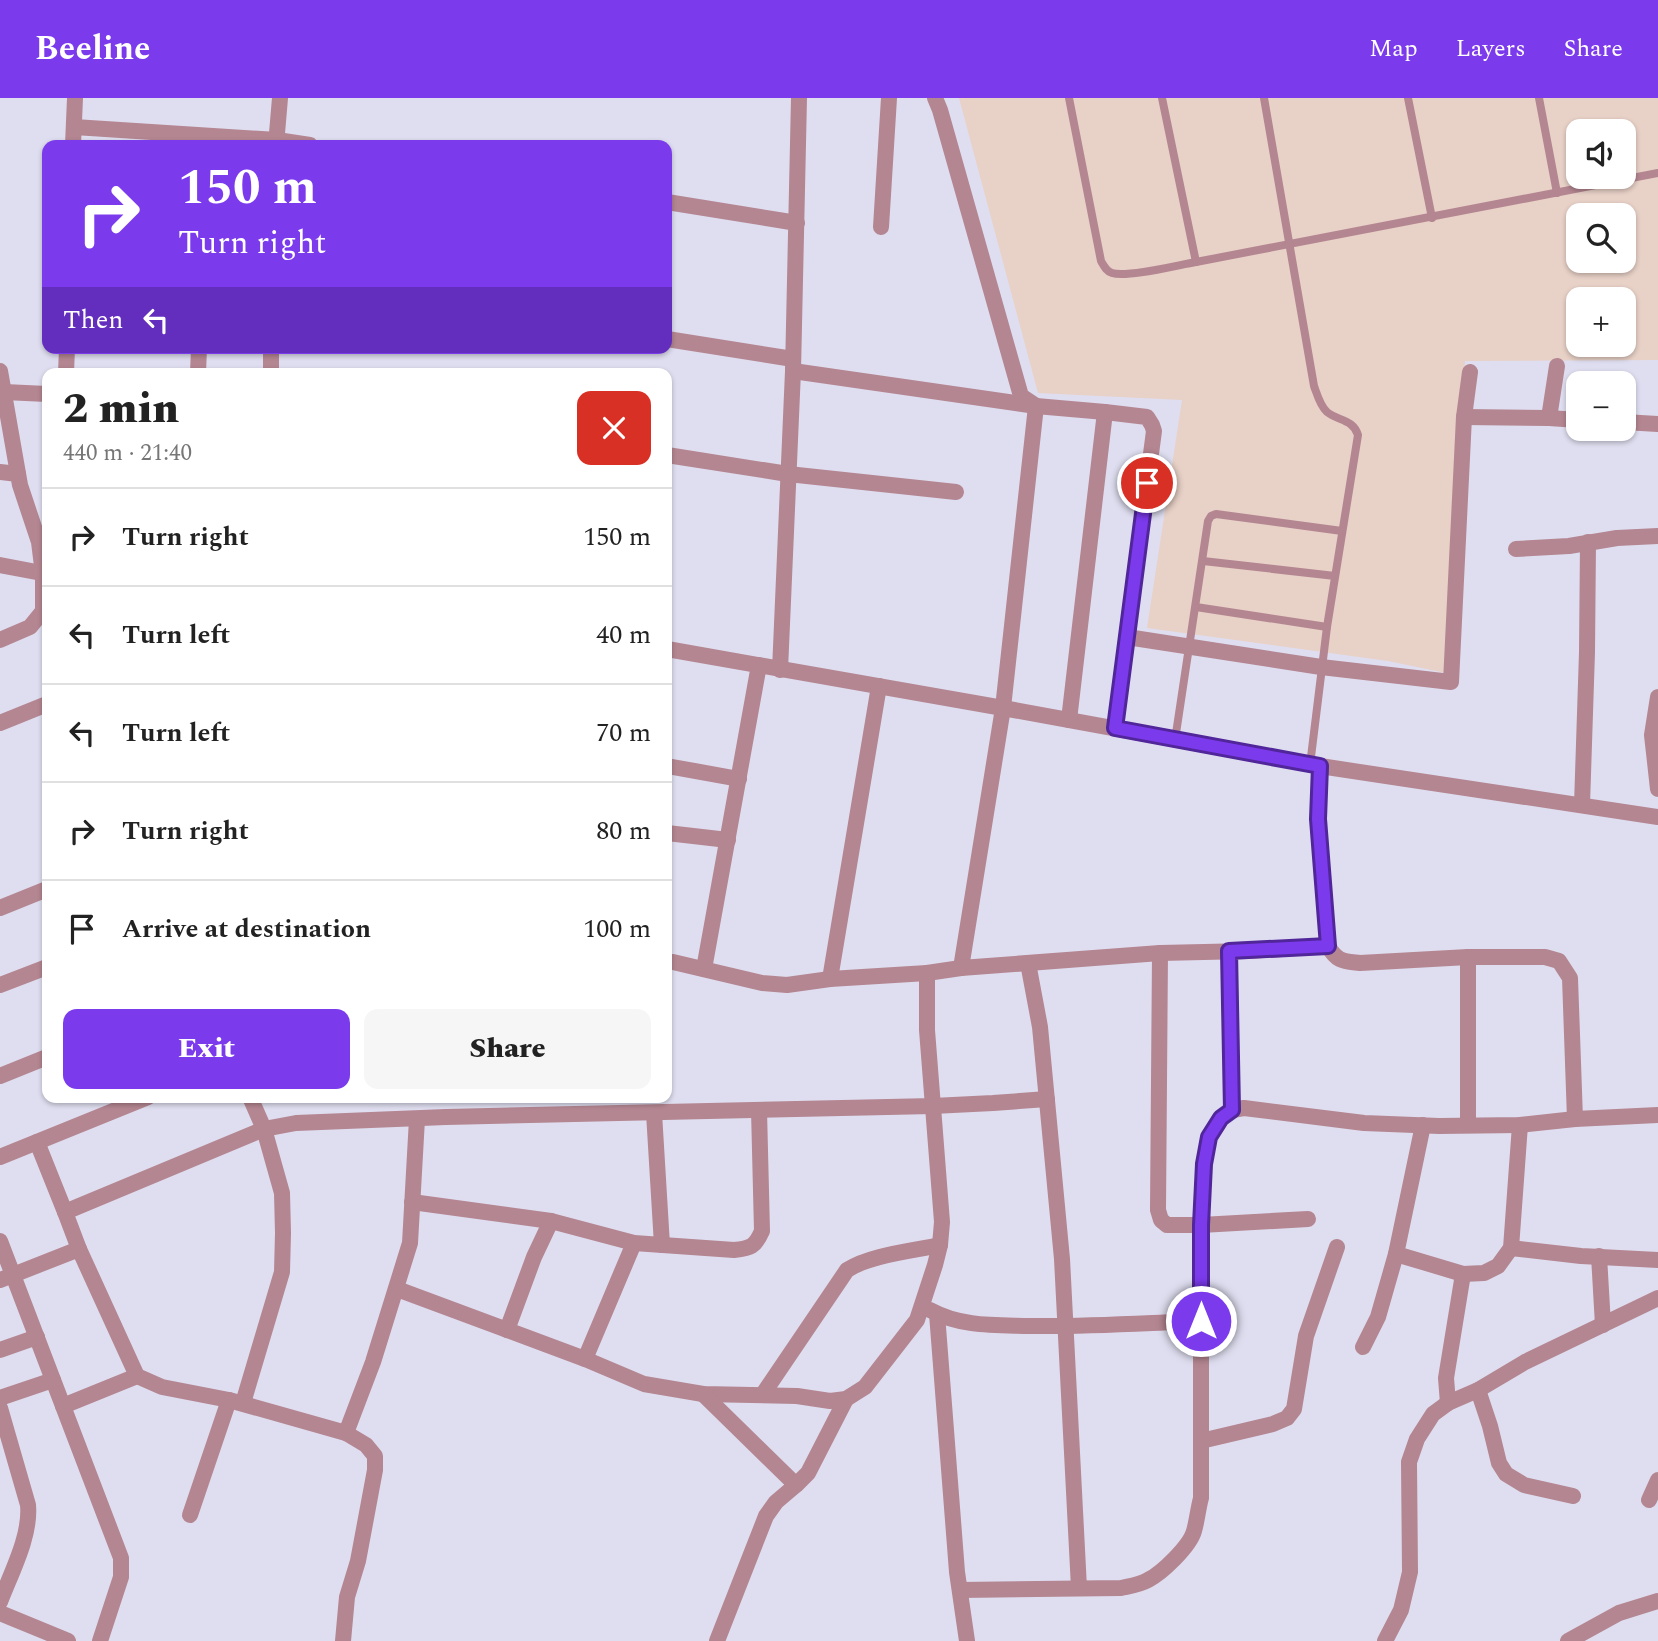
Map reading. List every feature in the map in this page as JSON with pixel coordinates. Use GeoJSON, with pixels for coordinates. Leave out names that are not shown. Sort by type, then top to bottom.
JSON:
{"type":"FeatureCollection","features":[{"type":"Feature","properties":{"kind":"street"},"geometry":{"type":"LineString","coordinates":[[73,140],[75,98]]}},
{"type":"Feature","properties":{"kind":"street"},"geometry":{"type":"LineString","coordinates":[[276,140],[280,98]]}},
{"type":"Feature","properties":{"kind":"street"},"geometry":{"type":"LineString","coordinates":[[780,670],[793,365],[799,98]]}},
{"type":"Feature","properties":{"kind":"street"},"geometry":{"type":"LineString","coordinates":[[881,227],[888,98]]}},
{"type":"Feature","properties":{"kind":"street"},"geometry":{"type":"LineString","coordinates":[[935,98],[1021,396],[1036,406]]}},
{"type":"Feature","properties":{"kind":"street"},"geometry":{"type":"LineString","coordinates":[[74,127],[206,140]]}},
{"type":"Feature","properties":{"kind":"street"},"geometry":{"type":"LineString","coordinates":[[672,203],[797,223]]}},
{"type":"Feature","properties":{"kind":"street"},"geometry":{"type":"LineString","coordinates":[[672,340],[793,365],[1036,406],[1147,417],[1154,431],[1115,728]]}},
{"type":"Feature","properties":{"kind":"street"},"geometry":{"type":"LineString","coordinates":[[1549,418],[1557,366]]}},
{"type":"Feature","properties":{"kind":"street"},"geometry":{"type":"LineString","coordinates":[[0,372],[18,474],[42,540]]}},
{"type":"Feature","properties":{"kind":"street"},"geometry":{"type":"LineString","coordinates":[[1127,637],[1321,667],[1451,682],[1464,417],[1471,372]]}},
{"type":"Feature","properties":{"kind":"street"},"geometry":{"type":"LineString","coordinates":[[4,392],[42,394]]}},
{"type":"Feature","properties":{"kind":"street"},"geometry":{"type":"LineString","coordinates":[[961,968],[1003,708],[1036,406]]}},
{"type":"Feature","properties":{"kind":"street"},"geometry":{"type":"LineString","coordinates":[[1069,720],[1105,411]]}},
{"type":"Feature","properties":{"kind":"street"},"geometry":{"type":"LineString","coordinates":[[1464,417],[1566,419]]}},
{"type":"Feature","properties":{"kind":"street"},"geometry":{"type":"LineString","coordinates":[[1636,423],[1658,424]]}},
{"type":"Feature","properties":{"kind":"street"},"geometry":{"type":"LineString","coordinates":[[672,456],[788,474],[956,492]]}},
{"type":"Feature","properties":{"kind":"street"},"geometry":{"type":"LineString","coordinates":[[0,472],[18,474]]}},
{"type":"Feature","properties":{"kind":"street"},"geometry":{"type":"LineString","coordinates":[[1516,549],[1658,536]]}},
{"type":"Feature","properties":{"kind":"street"},"geometry":{"type":"LineString","coordinates":[[1582,805],[1588,542]]}},
{"type":"Feature","properties":{"kind":"street"},"geometry":{"type":"LineString","coordinates":[[0,565],[42,573]]}},
{"type":"Feature","properties":{"kind":"street"},"geometry":{"type":"LineString","coordinates":[[0,640],[30,627],[42,612]]}},
{"type":"Feature","properties":{"kind":"street"},"geometry":{"type":"LineString","coordinates":[[672,650],[1315,766],[1658,817]]}},
{"type":"Feature","properties":{"kind":"street"},"geometry":{"type":"LineString","coordinates":[[704,969],[760,665]]}},
{"type":"Feature","properties":{"kind":"street"},"geometry":{"type":"LineString","coordinates":[[830,979],[879,686]]}},
{"type":"Feature","properties":{"kind":"street"},"geometry":{"type":"LineString","coordinates":[[1658,697],[1652,735],[1658,789]]}},
{"type":"Feature","properties":{"kind":"street"},"geometry":{"type":"LineString","coordinates":[[0,723],[42,706]]}},
{"type":"Feature","properties":{"kind":"street"},"geometry":{"type":"LineString","coordinates":[[1315,766],[1328,946],[1334,956],[1360,963],[1468,957],[1545,957],[1559,961],[1570,978],[1575,1119]]}},
{"type":"Feature","properties":{"kind":"street"},"geometry":{"type":"LineString","coordinates":[[672,767],[739,779]]}},
{"type":"Feature","properties":{"kind":"street"},"geometry":{"type":"LineString","coordinates":[[672,834],[728,840]]}},
{"type":"Feature","properties":{"kind":"street"},"geometry":{"type":"LineString","coordinates":[[0,908],[42,891]]}},
{"type":"Feature","properties":{"kind":"street"},"geometry":{"type":"LineString","coordinates":[[672,963],[761,983],[787,985],[830,979],[1160,953],[1328,946]]}},
{"type":"Feature","properties":{"kind":"street"},"geometry":{"type":"LineString","coordinates":[[1229,951],[1232,1110]]}},
{"type":"Feature","properties":{"kind":"street"},"geometry":{"type":"LineString","coordinates":[[1160,953],[1158,1210],[1161,1220],[1167,1225],[1201,1225],[1308,1219]]}},
{"type":"Feature","properties":{"kind":"street"},"geometry":{"type":"LineString","coordinates":[[1468,957],[1468,1124]]}},
{"type":"Feature","properties":{"kind":"street"},"geometry":{"type":"LineString","coordinates":[[1028,963],[1040,1027],[1062,1259],[1079,1588]]}},
{"type":"Feature","properties":{"kind":"street"},"geometry":{"type":"LineString","coordinates":[[0,985],[42,969]]}},
{"type":"Feature","properties":{"kind":"street"},"geometry":{"type":"LineString","coordinates":[[397,1289],[585,1359],[644,1384],[704,1394],[763,1394],[830,1401],[846,1399],[864,1387],[917,1320],[940,1245],[942,1222],[927,1030],[927,973]]}},
{"type":"Feature","properties":{"kind":"street"},"geometry":{"type":"LineString","coordinates":[[0,1076],[42,1059]]}},
{"type":"Feature","properties":{"kind":"street"},"geometry":{"type":"LineString","coordinates":[[65,1212],[264,1129],[296,1123],[933,1106],[1047,1099]]}},
{"type":"Feature","properties":{"kind":"street"},"geometry":{"type":"LineString","coordinates":[[0,1157],[133,1103]]}},
{"type":"Feature","properties":{"kind":"street"},"geometry":{"type":"LineString","coordinates":[[190,1515],[236,1402],[282,1272],[282,1193],[264,1129],[253,1103]]}},
{"type":"Feature","properties":{"kind":"street"},"geometry":{"type":"LineString","coordinates":[[960,1590],[1121,1588],[1136,1585],[1151,1579],[1176,1557],[1194,1534],[1201,1498],[1201,1225],[1204,1164],[1209,1137],[1221,1118],[1232,1110],[1244,1108],[1364,1123],[1423,1125],[1520,1125],[1658,1115]]}},
{"type":"Feature","properties":{"kind":"street"},"geometry":{"type":"LineString","coordinates":[[412,1202],[551,1221],[634,1243],[734,1250],[747,1248],[756,1244],[762,1231],[759,1110]]}},
{"type":"Feature","properties":{"kind":"street"},"geometry":{"type":"LineString","coordinates":[[654,1113],[662,1245]]}},
{"type":"Feature","properties":{"kind":"street"},"geometry":{"type":"LineString","coordinates":[[346,1433],[373,1362],[410,1243],[417,1119]]}},
{"type":"Feature","properties":{"kind":"street"},"geometry":{"type":"LineString","coordinates":[[1363,1347],[1378,1317],[1396,1254],[1423,1125]]}},
{"type":"Feature","properties":{"kind":"street"},"geometry":{"type":"LineString","coordinates":[[1396,1254],[1463,1274],[1484,1273],[1498,1266],[1511,1248],[1520,1125]]}},
{"type":"Feature","properties":{"kind":"street"},"geometry":{"type":"LineString","coordinates":[[37,1142],[79,1249],[137,1376],[162,1387],[236,1402],[346,1433],[366,1445],[375,1456],[375,1470],[358,1561],[347,1597],[343,1641]]}},
{"type":"Feature","properties":{"kind":"street"},"geometry":{"type":"LineString","coordinates":[[507,1330],[534,1256],[551,1221]]}},
{"type":"Feature","properties":{"kind":"street"},"geometry":{"type":"LineString","coordinates":[[0,1241],[6,1278],[37,1337],[121,1558],[121,1577],[100,1641]]}},
{"type":"Feature","properties":{"kind":"street"},"geometry":{"type":"LineString","coordinates":[[585,1359],[634,1243]]}},
{"type":"Feature","properties":{"kind":"street"},"geometry":{"type":"LineString","coordinates":[[763,1394],[847,1270],[869,1260],[940,1245]]}},
{"type":"Feature","properties":{"kind":"street"},"geometry":{"type":"LineString","coordinates":[[1201,1441],[1273,1424],[1291,1415],[1306,1336],[1337,1247]]}},
{"type":"Feature","properties":{"kind":"street"},"geometry":{"type":"LineString","coordinates":[[1511,1248],[1581,1256],[1658,1260]]}},
{"type":"Feature","properties":{"kind":"street"},"geometry":{"type":"LineString","coordinates":[[6,1278],[79,1249]]}},
{"type":"Feature","properties":{"kind":"street"},"geometry":{"type":"LineString","coordinates":[[1599,1256],[1603,1325]]}},
{"type":"Feature","properties":{"kind":"street"},"geometry":{"type":"LineString","coordinates":[[1448,1403],[1446,1378],[1463,1274]]}},
{"type":"Feature","properties":{"kind":"street"},"geometry":{"type":"LineString","coordinates":[[1385,1641],[1401,1610],[1410,1572],[1409,1462],[1417,1439],[1433,1414],[1448,1403],[1478,1390],[1525,1362],[1658,1298]]}},
{"type":"Feature","properties":{"kind":"street"},"geometry":{"type":"LineString","coordinates":[[922,1306],[962,1323],[1067,1326],[1201,1321]]}},
{"type":"Feature","properties":{"kind":"street"},"geometry":{"type":"LineString","coordinates":[[937,1314],[960,1590],[967,1641]]}},
{"type":"Feature","properties":{"kind":"street"},"geometry":{"type":"LineString","coordinates":[[0,1350],[37,1337]]}},
{"type":"Feature","properties":{"kind":"street"},"geometry":{"type":"LineString","coordinates":[[64,1406],[137,1376]]}},
{"type":"Feature","properties":{"kind":"street"},"geometry":{"type":"LineString","coordinates":[[0,1398],[53,1380]]}},
{"type":"Feature","properties":{"kind":"street"},"geometry":{"type":"LineString","coordinates":[[1478,1390],[1499,1463],[1506,1474],[1524,1485],[1573,1496]]}},
{"type":"Feature","properties":{"kind":"street"},"geometry":{"type":"LineString","coordinates":[[704,1394],[796,1485]]}},
{"type":"Feature","properties":{"kind":"street"},"geometry":{"type":"LineString","coordinates":[[717,1641],[766,1516],[776,1502],[808,1473],[846,1399]]}},
{"type":"Feature","properties":{"kind":"street"},"geometry":{"type":"LineString","coordinates":[[0,1408],[28,1505],[29,1517],[26,1533],[2,1591]]}},
{"type":"Feature","properties":{"kind":"street"},"geometry":{"type":"LineString","coordinates":[[1650,1500],[1658,1480]]}},
{"type":"Feature","properties":{"kind":"street"},"geometry":{"type":"LineString","coordinates":[[1568,1641],[1619,1613],[1658,1601]]}},
{"type":"Feature","properties":{"kind":"street"},"geometry":{"type":"LineString","coordinates":[[0,1613],[68,1641]]}},
{"type":"Feature","properties":{"kind":"lane"},"geometry":{"type":"LineString","coordinates":[[1069,98],[1101,261],[1107,271],[1115,274],[1196,262],[1658,173]]}},
{"type":"Feature","properties":{"kind":"lane"},"geometry":{"type":"LineString","coordinates":[[1162,98],[1196,262]]}},
{"type":"Feature","properties":{"kind":"lane"},"geometry":{"type":"LineString","coordinates":[[1264,98],[1314,386],[1322,407],[1328,414],[1349,422],[1358,435],[1321,667],[1315,766]]}},
{"type":"Feature","properties":{"kind":"lane"},"geometry":{"type":"LineString","coordinates":[[1408,98],[1432,218]]}},
{"type":"Feature","properties":{"kind":"lane"},"geometry":{"type":"LineString","coordinates":[[1539,98],[1557,193]]}},
{"type":"Feature","properties":{"kind":"lane"},"geometry":{"type":"LineString","coordinates":[[1175,740],[1208,521],[1211,516],[1216,514],[1342,531]]}},
{"type":"Feature","properties":{"kind":"lane"},"geometry":{"type":"LineString","coordinates":[[1203,561],[1335,576]]}},
{"type":"Feature","properties":{"kind":"lane"},"geometry":{"type":"LineString","coordinates":[[1196,607],[1327,627]]}},
{"type":"Feature","properties":{"kind":"shaded area"},"geometry":{"type":"Polygon","coordinates":[[[959,98],[1658,98],[1658,360],[1465,361],[1446,673],[1388,661],[1147,628],[1182,400],[1038,393],[959,98]]]}},
{"type":"Feature","properties":{"kind":"route"},"geometry":{"type":"LineString","coordinates":[[1147,483],[1115,728],[1320,766],[1318,819],[1328,946],[1229,951],[1232,1110],[1221,1118],[1209,1137],[1204,1164],[1201,1321]]}}]}
